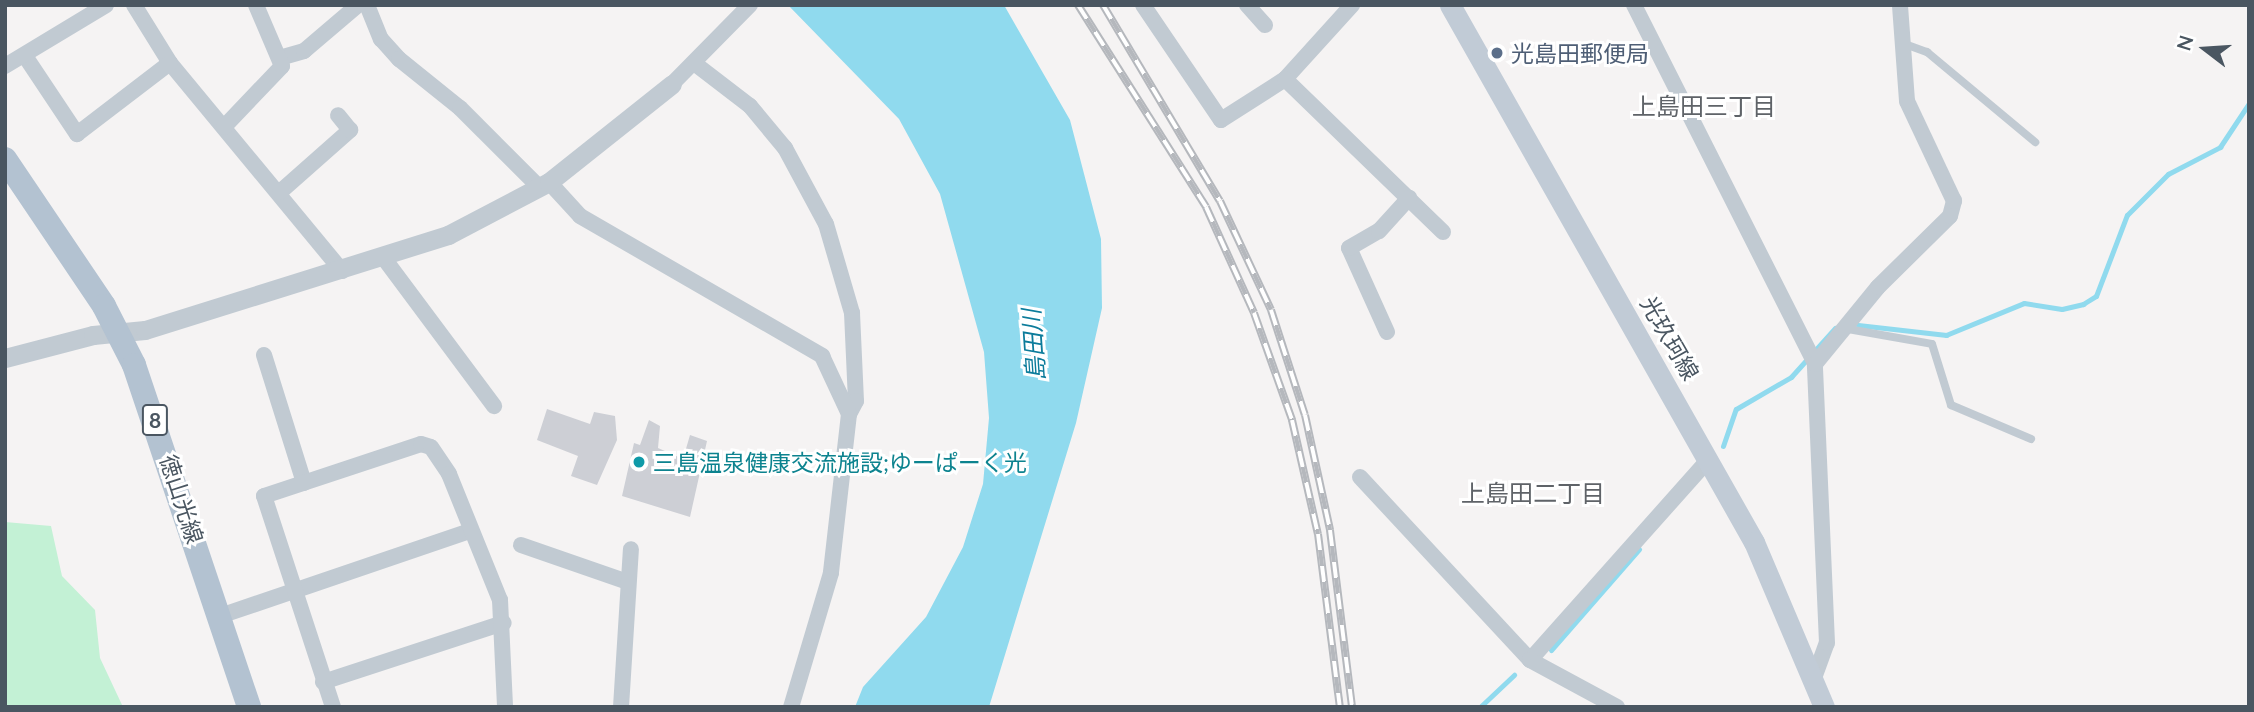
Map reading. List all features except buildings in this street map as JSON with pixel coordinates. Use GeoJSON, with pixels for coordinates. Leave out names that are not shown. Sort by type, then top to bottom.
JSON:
{"type":"FeatureCollection","features":[{"type":"Feature","properties":{"kind":"main road","name":"光玖珂線"},"geometry":{"type":"LineString","coordinates":[[1450,5],[1709,459],[1814,678],[1824,707]]}},
{"type":"Feature","properties":{"kind":"main road","name":"徳山光線"},"geometry":{"type":"LineString","coordinates":[[5,159],[118,332],[166,448],[249,707]]}},
{"type":"Feature","properties":{"kind":"street"},"geometry":{"type":"LineString","coordinates":[[5,66],[106,5]]}},
{"type":"Feature","properties":{"kind":"street"},"geometry":{"type":"LineString","coordinates":[[134,5],[170,63],[280,192],[342,271]]}},
{"type":"Feature","properties":{"kind":"street"},"geometry":{"type":"LineString","coordinates":[[224,127],[282,66],[283,57],[261,25],[256,5]]}},
{"type":"Feature","properties":{"kind":"street"},"geometry":{"type":"LineString","coordinates":[[283,57],[304,51],[358,5]]}},
{"type":"Feature","properties":{"kind":"street"},"geometry":{"type":"LineString","coordinates":[[367,5],[381,38],[399,58],[460,108],[580,216],[822,356],[849,414]]}},
{"type":"Feature","properties":{"kind":"street"},"geometry":{"type":"LineString","coordinates":[[5,358],[118,332],[145,330],[342,271],[448,234],[544,185],[672,83],[750,5]]}},
{"type":"Feature","properties":{"kind":"street"},"geometry":{"type":"LineString","coordinates":[[1143,5],[1221,120],[1284,79],[1352,5]]}},
{"type":"Feature","properties":{"kind":"street"},"geometry":{"type":"LineString","coordinates":[[1247,5],[1265,26]]}},
{"type":"Feature","properties":{"kind":"street"},"geometry":{"type":"LineString","coordinates":[[1634,5],[1811,360],[1827,643],[1814,678]]}},
{"type":"Feature","properties":{"kind":"street"},"geometry":{"type":"LineString","coordinates":[[1811,360],[1848,329],[1878,287],[1950,216],[1954,201],[1913,123],[1902,43],[1900,5]]}},
{"type":"Feature","properties":{"kind":"street"},"geometry":{"type":"LineString","coordinates":[[25,56],[77,134],[170,63]]}},
{"type":"Feature","properties":{"kind":"street"},"geometry":{"type":"LineString","coordinates":[[694,63],[750,106],[776,138],[826,224],[852,313],[858,367],[849,414],[831,573],[791,707]]}},
{"type":"Feature","properties":{"kind":"street"},"geometry":{"type":"LineString","coordinates":[[1284,79],[1444,232]]}},
{"type":"Feature","properties":{"kind":"street"},"geometry":{"type":"LineString","coordinates":[[280,192],[350,130],[338,115]]}},
{"type":"Feature","properties":{"kind":"street"},"geometry":{"type":"LineString","coordinates":[[1387,332],[1349,248],[1379,231],[1409,198]]}},
{"type":"Feature","properties":{"kind":"street"},"geometry":{"type":"LineString","coordinates":[[383,257],[494,406]]}},
{"type":"Feature","properties":{"kind":"street"},"geometry":{"type":"LineString","coordinates":[[264,355],[304,483]]}},
{"type":"Feature","properties":{"kind":"street"},"geometry":{"type":"LineString","coordinates":[[333,707],[292,590],[264,496],[421,444],[431,447],[449,474],[469,531],[500,600],[504,623],[505,707]]}},
{"type":"Feature","properties":{"kind":"street"},"geometry":{"type":"LineString","coordinates":[[1530,660],[1709,459]]}},
{"type":"Feature","properties":{"kind":"street"},"geometry":{"type":"LineString","coordinates":[[1360,477],[1530,660],[1617,707]]}},
{"type":"Feature","properties":{"kind":"street"},"geometry":{"type":"LineString","coordinates":[[220,616],[469,531]]}},
{"type":"Feature","properties":{"kind":"street"},"geometry":{"type":"LineString","coordinates":[[521,545],[628,582]]}},
{"type":"Feature","properties":{"kind":"street"},"geometry":{"type":"LineString","coordinates":[[621,707],[631,549]]}},
{"type":"Feature","properties":{"kind":"street"},"geometry":{"type":"LineString","coordinates":[[323,682],[504,623]]}},
{"type":"Feature","properties":{"kind":"lane"},"geometry":{"type":"LineString","coordinates":[[1902,43],[1927,52],[2035,142]]}},
{"type":"Feature","properties":{"kind":"lane"},"geometry":{"type":"LineString","coordinates":[[1848,329],[1932,344],[1951,405],[2031,439]]}},
{"type":"Feature","properties":{"kind":"green space"},"geometry":{"type":"Polygon","coordinates":[[[5,522],[51,526],[62,576],[95,610],[100,658],[123,707],[5,707],[5,522]]]}},
{"type":"Feature","properties":{"kind":"water","name":"島田川"},"geometry":{"type":"Polygon","coordinates":[[[788,5],[1004,5],[1070,120],[1101,239],[1102,308],[1076,423],[989,707],[855,707],[863,687],[926,617],[963,547],[983,484],[989,418],[984,352],[940,194],[899,119],[788,5]]]}},
{"type":"Feature","properties":{"kind":"waterway"},"geometry":{"type":"LineString","coordinates":[[1858,325],[1946,335],[2024,303],[2062,309],[2083,304],[2096,296],[2127,215],[2168,174],[2220,147],[2249,103]]}},
{"type":"Feature","properties":{"kind":"waterway"},"geometry":{"type":"LineString","coordinates":[[1723,446],[1736,409],[1791,377],[1835,328]]}},
{"type":"Feature","properties":{"kind":"waterway"},"geometry":{"type":"LineString","coordinates":[[1551,650],[1639,549]]}},
{"type":"Feature","properties":{"kind":"waterway"},"geometry":{"type":"LineString","coordinates":[[1480,707],[1514,675]]}},
{"type":"Feature","properties":{"kind":"railway"},"geometry":{"type":"LineString","coordinates":[[1078,5],[1206,207],[1254,313],[1292,420],[1318,534],[1340,707]]}},
{"type":"Feature","properties":{"kind":"railway"},"geometry":{"type":"LineString","coordinates":[[1103,5],[1220,201],[1271,310],[1305,415],[1330,530],[1352,707]]}},
{"type":"Feature","properties":{"kind":"place","name":"光島田郵便局"},"geometry":{"type":"Point","coordinates":[1497,53]}},
{"type":"Feature","properties":{"kind":"place","name":"三島温泉健康交流施設;ゆーぱーく光"},"geometry":{"type":"Point","coordinates":[639,462]}},
{"type":"Feature","properties":{"kind":"district","name":"上島田三丁目"},"geometry":{"type":"Point","coordinates":[1704,106]}},
{"type":"Feature","properties":{"kind":"district","name":"上島田二丁目"},"geometry":{"type":"Point","coordinates":[1533,493]}}]}
